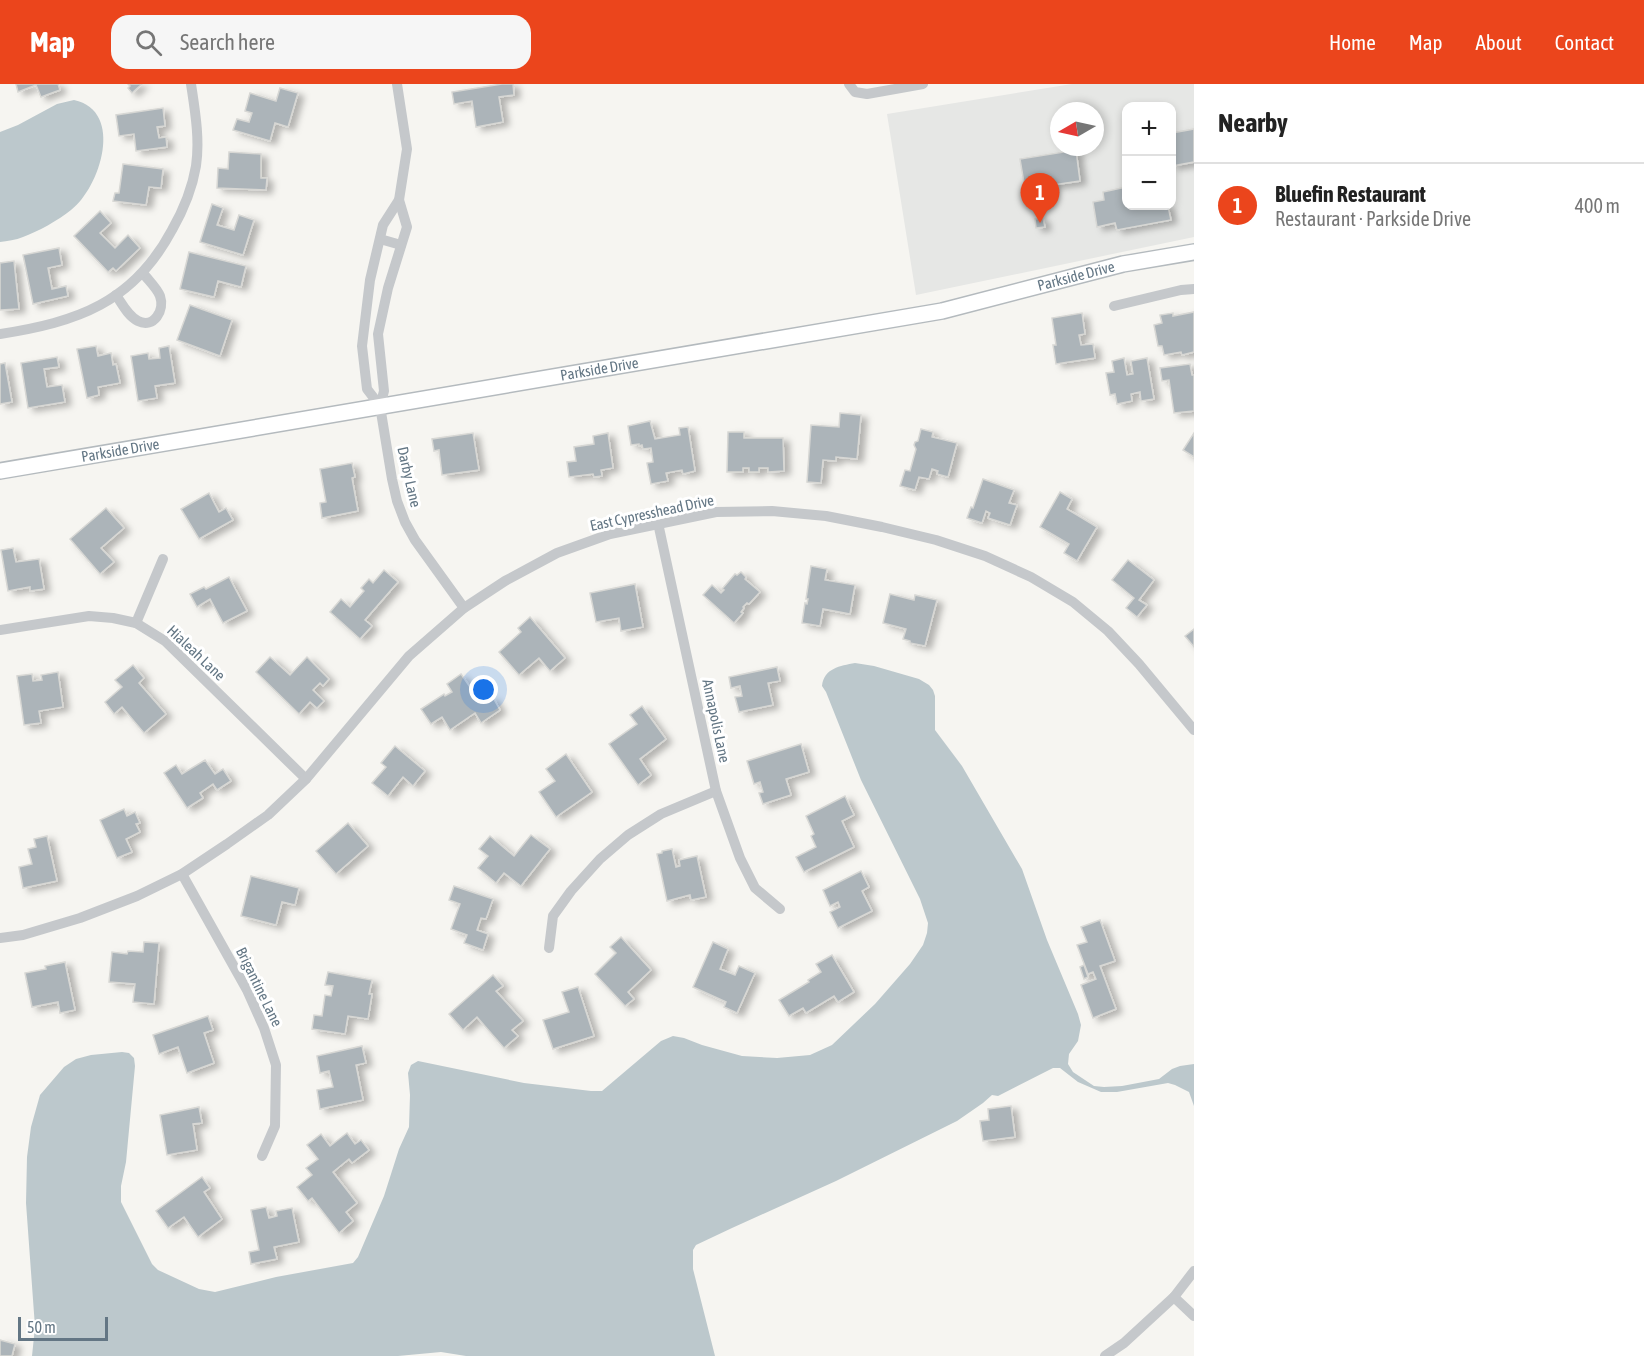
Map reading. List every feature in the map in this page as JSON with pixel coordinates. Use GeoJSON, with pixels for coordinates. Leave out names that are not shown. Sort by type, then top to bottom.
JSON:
{"type":"FeatureCollection","features":[{"type":"Feature","properties":{"kind":"street"},"geometry":{"type":"LineString","coordinates":[[0,334],[30,330],[70,319],[103,304],[132,284],[153,262],[187,202],[196,166],[197,124],[191,84]]}},
{"type":"Feature","properties":{"kind":"street"},"geometry":{"type":"LineString","coordinates":[[380,406],[384,391],[378,334],[380,319],[407,227],[399,200],[406,149],[397,84]]}},
{"type":"Feature","properties":{"kind":"street"},"geometry":{"type":"LineString","coordinates":[[852,88],[867,94],[923,84]]}},
{"type":"Feature","properties":{"kind":"street"},"geometry":{"type":"LineString","coordinates":[[380,406],[368,389],[362,346],[370,280],[383,225],[399,200]]}},
{"type":"Feature","properties":{"kind":"street"},"geometry":{"type":"LineString","coordinates":[[380,239],[401,245]]}},
{"type":"Feature","properties":{"kind":"street","name":"Parkside Drive"},"geometry":{"type":"LineString","coordinates":[[0,471],[942,311],[1124,264],[1194,252]]}},
{"type":"Feature","properties":{"kind":"street"},"geometry":{"type":"LineString","coordinates":[[117,295],[130,315],[137,320],[143,322],[156,319],[162,307],[160,296],[142,273]]}},
{"type":"Feature","properties":{"kind":"street"},"geometry":{"type":"LineString","coordinates":[[370,280],[390,283]]}},
{"type":"Feature","properties":{"kind":"street"},"geometry":{"type":"LineString","coordinates":[[1114,306],[1194,289]]}},
{"type":"Feature","properties":{"kind":"street","name":"Darby Lane"},"geometry":{"type":"LineString","coordinates":[[380,406],[392,479],[405,522],[415,540],[464,608]]}},
{"type":"Feature","properties":{"kind":"street","name":"East Cypresshead Drive"},"geometry":{"type":"LineString","coordinates":[[0,939],[23,935],[80,918],[137,896],[182,874],[227,844],[268,814],[306,779],[409,656],[464,608],[505,581],[557,553],[610,534],[716,512],[772,511],[826,516],[936,540],[985,556],[1031,577],[1073,602],[1108,631],[1194,730]]}},
{"type":"Feature","properties":{"kind":"street","name":"Annapolis Lane"},"geometry":{"type":"LineString","coordinates":[[658,523],[716,791],[740,858],[754,888],[780,909]]}},
{"type":"Feature","properties":{"kind":"street"},"geometry":{"type":"LineString","coordinates":[[136,623],[163,559]]}},
{"type":"Feature","properties":{"kind":"street","name":"Hialeah Lane"},"geometry":{"type":"LineString","coordinates":[[0,630],[88,616],[136,623],[165,641],[306,779]]}},
{"type":"Feature","properties":{"kind":"street"},"geometry":{"type":"LineString","coordinates":[[549,948],[553,916],[600,858],[661,814],[716,791]]}},
{"type":"Feature","properties":{"kind":"street","name":"Brigantine Lane"},"geometry":{"type":"LineString","coordinates":[[182,874],[247,990],[264,1028],[276,1065],[275,1126],[261,1156]]}},
{"type":"Feature","properties":{"kind":"street"},"geometry":{"type":"LineString","coordinates":[[1105,1356],[1124,1343],[1174,1297],[1194,1271]]}},
{"type":"Feature","properties":{"kind":"street"},"geometry":{"type":"LineString","coordinates":[[1174,1297],[1194,1316]]}},
{"type":"Feature","properties":{"kind":"shaded area"},"geometry":{"type":"Polygon","coordinates":[[[1072,84],[1194,84],[1194,237],[916,295],[887,114],[1072,84]]]}},
{"type":"Feature","properties":{"kind":"shaded area"},"geometry":{"type":"Polygon","coordinates":[[[74,100],[90,107],[99,119],[103,134],[98,168],[91,185],[71,210],[54,222],[20,238],[0,242],[0,132],[57,104],[74,100]]]}},
{"type":"Feature","properties":{"kind":"shaded area"},"geometry":{"type":"Polygon","coordinates":[[[855,663],[919,679],[933,690],[935,730],[962,766],[1022,869],[1047,940],[1078,1014],[1081,1025],[1078,1041],[1069,1054],[1068,1064],[1073,1072],[1094,1086],[1122,1086],[1159,1079],[1172,1069],[1194,1064],[1194,1106],[1189,1092],[1168,1083],[1117,1092],[1101,1092],[1078,1082],[1060,1068],[1053,1068],[998,1096],[992,1095],[957,1121],[836,1181],[696,1245],[693,1250],[693,1269],[715,1356],[466,1356],[441,1352],[398,1356],[32,1356],[35,1327],[26,1203],[27,1157],[31,1127],[40,1095],[64,1067],[76,1059],[122,1052],[129,1053],[134,1058],[121,1202],[152,1264],[158,1270],[199,1289],[215,1292],[276,1277],[353,1263],[358,1257],[384,1196],[399,1149],[409,1127],[408,1073],[411,1065],[418,1061],[524,1083],[602,1091],[661,1041],[673,1036],[742,1056],[777,1058],[810,1055],[832,1045],[875,1004],[910,964],[923,945],[928,923],[920,899],[861,780],[822,686],[829,672],[855,663]]]}},
{"type":"Feature","properties":{"kind":"building"},"geometry":{"type":"Polygon","coordinates":[[[16,84],[58,84],[60,90],[41,97],[36,85],[18,92],[16,84]]]}},
{"type":"Feature","properties":{"kind":"building"},"geometry":{"type":"Polygon","coordinates":[[[128,84],[142,84],[132,93],[128,84]]]}},
{"type":"Feature","properties":{"kind":"building"},"geometry":{"type":"Polygon","coordinates":[[[513,84],[514,95],[499,97],[503,122],[476,127],[472,101],[454,104],[452,92],[513,84]]]}},
{"type":"Feature","properties":{"kind":"building"},"geometry":{"type":"Polygon","coordinates":[[[280,88],[298,93],[288,127],[275,123],[270,141],[233,130],[237,119],[249,122],[252,113],[245,111],[250,93],[276,101],[280,88]]]}},
{"type":"Feature","properties":{"kind":"building"},"geometry":{"type":"Polygon","coordinates":[[[163,108],[165,126],[157,127],[159,138],[166,137],[167,147],[136,151],[134,134],[119,136],[116,115],[163,108]]]}},
{"type":"Feature","properties":{"kind":"building"},"geometry":{"type":"Polygon","coordinates":[[[1194,129],[1194,162],[1176,165],[1176,132],[1194,129]]]}},
{"type":"Feature","properties":{"kind":"building"},"geometry":{"type":"Polygon","coordinates":[[[229,152],[261,154],[261,178],[267,178],[266,190],[217,188],[218,168],[228,169],[229,152]]]}},
{"type":"Feature","properties":{"kind":"building"},"geometry":{"type":"Polygon","coordinates":[[[1050,154],[1050,156],[1077,156],[1080,181],[1025,189],[1020,159],[1050,154]]]}},
{"type":"Feature","properties":{"kind":"building"},"geometry":{"type":"Polygon","coordinates":[[[123,164],[163,169],[161,188],[149,187],[146,205],[113,201],[115,193],[119,193],[123,164]]]}},
{"type":"Feature","properties":{"kind":"building"},"geometry":{"type":"Polygon","coordinates":[[[1122,188],[1122,210],[1169,210],[1171,220],[1117,230],[1115,223],[1097,227],[1093,202],[1104,200],[1103,192],[1122,188]]]}},
{"type":"Feature","properties":{"kind":"building"},"geometry":{"type":"Polygon","coordinates":[[[212,204],[223,208],[217,225],[234,230],[239,215],[254,220],[243,255],[200,242],[212,204]]]}},
{"type":"Feature","properties":{"kind":"building"},"geometry":{"type":"Polygon","coordinates":[[[100,211],[111,223],[100,233],[115,248],[128,235],[140,248],[116,271],[113,268],[108,272],[74,236],[100,211]]]}},
{"type":"Feature","properties":{"kind":"building"},"geometry":{"type":"Polygon","coordinates":[[[1043,218],[1045,227],[1036,228],[1035,219],[1043,218]]]}},
{"type":"Feature","properties":{"kind":"building"},"geometry":{"type":"Polygon","coordinates":[[[59,248],[62,265],[48,268],[52,289],[66,286],[68,296],[33,304],[23,255],[59,248]]]}},
{"type":"Feature","properties":{"kind":"building"},"geometry":{"type":"Polygon","coordinates":[[[189,252],[246,266],[241,287],[218,281],[214,297],[180,289],[189,252]]]}},
{"type":"Feature","properties":{"kind":"building"},"geometry":{"type":"Polygon","coordinates":[[[14,261],[19,309],[0,310],[0,263],[14,261]]]}},
{"type":"Feature","properties":{"kind":"building"},"geometry":{"type":"Polygon","coordinates":[[[190,305],[232,320],[220,356],[177,340],[190,305]]]}},
{"type":"Feature","properties":{"kind":"building"},"geometry":{"type":"Polygon","coordinates":[[[1194,312],[1194,352],[1164,355],[1162,346],[1158,346],[1154,325],[1162,323],[1160,315],[1173,313],[1173,316],[1194,312]]]}},
{"type":"Feature","properties":{"kind":"building"},"geometry":{"type":"Polygon","coordinates":[[[1082,313],[1085,334],[1079,335],[1081,345],[1093,344],[1095,358],[1056,364],[1052,318],[1082,313]]]}},
{"type":"Feature","properties":{"kind":"building"},"geometry":{"type":"Polygon","coordinates":[[[96,346],[98,356],[111,353],[120,383],[98,387],[99,395],[87,398],[77,349],[96,346]]]}},
{"type":"Feature","properties":{"kind":"building"},"geometry":{"type":"Polygon","coordinates":[[[169,346],[175,383],[155,386],[157,398],[138,401],[131,356],[148,353],[149,359],[160,358],[159,348],[169,346]]]}},
{"type":"Feature","properties":{"kind":"building"},"geometry":{"type":"Polygon","coordinates":[[[57,357],[59,367],[44,369],[47,387],[62,385],[65,402],[28,408],[21,363],[57,357]]]}},
{"type":"Feature","properties":{"kind":"building"},"geometry":{"type":"Polygon","coordinates":[[[1124,358],[1127,375],[1133,374],[1131,361],[1147,358],[1154,399],[1141,401],[1140,392],[1131,394],[1132,401],[1117,404],[1115,394],[1110,395],[1106,373],[1114,372],[1112,361],[1124,358]]]}},
{"type":"Feature","properties":{"kind":"building"},"geometry":{"type":"Polygon","coordinates":[[[5,363],[12,402],[0,404],[0,364],[5,363]]]}},
{"type":"Feature","properties":{"kind":"building"},"geometry":{"type":"Polygon","coordinates":[[[1190,364],[1192,375],[1194,375],[1194,411],[1174,413],[1169,380],[1162,381],[1160,368],[1190,364]]]}},
{"type":"Feature","properties":{"kind":"building"},"geometry":{"type":"Polygon","coordinates":[[[840,413],[861,415],[857,459],[836,457],[836,461],[823,460],[821,483],[807,482],[811,425],[839,427],[840,413]]]}},
{"type":"Feature","properties":{"kind":"building"},"geometry":{"type":"Polygon","coordinates":[[[650,421],[655,439],[680,435],[679,428],[688,427],[695,471],[683,474],[682,470],[666,473],[668,481],[651,484],[647,463],[653,462],[651,448],[643,449],[639,444],[631,445],[628,426],[650,421]]]}},
{"type":"Feature","properties":{"kind":"building"},"geometry":{"type":"Polygon","coordinates":[[[921,429],[933,432],[932,437],[957,443],[948,477],[937,474],[938,471],[932,469],[929,479],[919,477],[915,490],[900,486],[905,470],[910,471],[916,449],[914,445],[918,441],[921,429]]]}},
{"type":"Feature","properties":{"kind":"building"},"geometry":{"type":"Polygon","coordinates":[[[728,432],[744,432],[744,438],[783,438],[784,471],[768,472],[768,468],[759,468],[759,472],[749,472],[749,468],[743,468],[743,472],[727,472],[728,432]]]}},
{"type":"Feature","properties":{"kind":"building"},"geometry":{"type":"Polygon","coordinates":[[[473,433],[479,470],[442,475],[439,450],[434,451],[432,439],[473,433]]]}},
{"type":"Feature","properties":{"kind":"building"},"geometry":{"type":"Polygon","coordinates":[[[608,433],[613,468],[601,470],[602,476],[594,477],[593,474],[569,477],[567,462],[576,461],[574,447],[594,444],[593,436],[608,433]]]}},
{"type":"Feature","properties":{"kind":"building"},"geometry":{"type":"Polygon","coordinates":[[[1194,433],[1194,457],[1183,450],[1194,433]]]}},
{"type":"Feature","properties":{"kind":"building"},"geometry":{"type":"Polygon","coordinates":[[[352,463],[355,477],[352,478],[358,511],[322,518],[320,503],[326,502],[320,469],[352,463]]]}},
{"type":"Feature","properties":{"kind":"building"},"geometry":{"type":"Polygon","coordinates":[[[983,479],[1014,490],[1009,503],[1017,505],[1010,525],[988,518],[990,513],[986,511],[982,523],[967,518],[983,479]]]}},
{"type":"Feature","properties":{"kind":"building"},"geometry":{"type":"Polygon","coordinates":[[[1060,492],[1072,499],[1067,509],[1097,527],[1077,561],[1064,553],[1069,544],[1040,527],[1060,492]]]}},
{"type":"Feature","properties":{"kind":"building"},"geometry":{"type":"Polygon","coordinates":[[[209,493],[219,512],[226,508],[233,520],[199,539],[181,509],[209,493]]]}},
{"type":"Feature","properties":{"kind":"building"},"geometry":{"type":"Polygon","coordinates":[[[106,508],[124,528],[101,548],[114,562],[100,574],[70,539],[106,508]]]}},
{"type":"Feature","properties":{"kind":"building"},"geometry":{"type":"Polygon","coordinates":[[[13,548],[16,562],[39,559],[44,589],[30,591],[30,587],[8,591],[1,550],[13,548]]]}},
{"type":"Feature","properties":{"kind":"building"},"geometry":{"type":"Polygon","coordinates":[[[1128,560],[1154,580],[1139,600],[1147,605],[1137,617],[1126,608],[1134,598],[1112,580],[1128,560]]]}},
{"type":"Feature","properties":{"kind":"building"},"geometry":{"type":"Polygon","coordinates":[[[811,566],[827,569],[825,580],[855,585],[850,614],[823,609],[820,626],[802,623],[805,603],[807,604],[808,599],[806,599],[811,566]]]}},
{"type":"Feature","properties":{"kind":"building"},"geometry":{"type":"Polygon","coordinates":[[[384,570],[398,582],[365,620],[372,626],[360,639],[330,612],[341,599],[350,607],[364,591],[361,588],[369,579],[373,583],[384,570]]]}},
{"type":"Feature","properties":{"kind":"building"},"geometry":{"type":"Polygon","coordinates":[[[741,572],[746,577],[745,579],[760,592],[743,607],[741,612],[743,613],[734,623],[703,595],[712,585],[721,593],[735,574],[741,572]]]}},
{"type":"Feature","properties":{"kind":"building"},"geometry":{"type":"Polygon","coordinates":[[[229,577],[247,611],[223,623],[210,599],[197,607],[190,594],[204,587],[206,589],[229,577]]]}},
{"type":"Feature","properties":{"kind":"building"},"geometry":{"type":"Polygon","coordinates":[[[635,584],[643,627],[621,631],[619,618],[596,622],[590,593],[635,584]]]}},
{"type":"Feature","properties":{"kind":"building"},"geometry":{"type":"Polygon","coordinates":[[[890,594],[914,600],[915,595],[937,600],[925,646],[903,639],[906,629],[883,623],[890,594]]]}},
{"type":"Feature","properties":{"kind":"building"},"geometry":{"type":"Polygon","coordinates":[[[530,617],[565,658],[550,671],[539,658],[519,675],[499,652],[521,632],[518,628],[530,617]]]}},
{"type":"Feature","properties":{"kind":"building"},"geometry":{"type":"Polygon","coordinates":[[[1194,629],[1194,647],[1185,636],[1194,629]]]}},
{"type":"Feature","properties":{"kind":"building"},"geometry":{"type":"Polygon","coordinates":[[[270,657],[290,675],[307,657],[329,679],[323,686],[320,683],[313,690],[324,701],[317,708],[310,702],[299,714],[256,672],[270,657]]]}},
{"type":"Feature","properties":{"kind":"building"},"geometry":{"type":"Polygon","coordinates":[[[133,665],[144,678],[139,683],[166,714],[144,733],[122,707],[114,714],[105,702],[122,687],[115,680],[133,665]]]}},
{"type":"Feature","properties":{"kind":"building"},"geometry":{"type":"Polygon","coordinates":[[[777,667],[780,681],[768,683],[773,705],[739,712],[735,697],[742,696],[740,686],[731,688],[729,677],[777,667]]]}},
{"type":"Feature","properties":{"kind":"building"},"geometry":{"type":"Polygon","coordinates":[[[58,672],[63,707],[39,711],[41,723],[24,725],[17,676],[32,674],[33,681],[42,680],[41,675],[58,672]]]}},
{"type":"Feature","properties":{"kind":"building"},"geometry":{"type":"Polygon","coordinates":[[[461,674],[481,703],[492,696],[500,710],[481,723],[475,713],[450,730],[442,717],[431,724],[421,709],[444,694],[445,696],[452,692],[447,684],[461,674]]]}},
{"type":"Feature","properties":{"kind":"building"},"geometry":{"type":"Polygon","coordinates":[[[642,706],[666,739],[640,759],[651,775],[638,785],[609,744],[637,724],[630,715],[642,706]]]}},
{"type":"Feature","properties":{"kind":"building"},"geometry":{"type":"Polygon","coordinates":[[[801,744],[809,772],[786,779],[791,795],[763,804],[759,793],[763,792],[760,782],[754,784],[747,761],[801,744]]]}},
{"type":"Feature","properties":{"kind":"building"},"geometry":{"type":"Polygon","coordinates":[[[395,746],[425,771],[413,786],[403,777],[388,796],[372,783],[386,767],[381,763],[395,746]]]}},
{"type":"Feature","properties":{"kind":"building"},"geometry":{"type":"Polygon","coordinates":[[[566,754],[592,792],[556,817],[539,792],[555,781],[546,769],[566,754]]]}},
{"type":"Feature","properties":{"kind":"building"},"geometry":{"type":"Polygon","coordinates":[[[205,760],[215,774],[223,769],[231,781],[217,790],[213,784],[200,793],[203,798],[187,808],[164,773],[176,765],[182,774],[205,760]]]}},
{"type":"Feature","properties":{"kind":"building"},"geometry":{"type":"Polygon","coordinates":[[[845,796],[854,815],[842,821],[854,847],[804,872],[796,857],[816,847],[811,836],[814,834],[806,816],[845,796]]]}},
{"type":"Feature","properties":{"kind":"building"},"geometry":{"type":"Polygon","coordinates":[[[124,809],[127,816],[135,812],[140,823],[136,824],[140,832],[126,839],[132,852],[117,858],[100,820],[124,809]]]}},
{"type":"Feature","properties":{"kind":"building"},"geometry":{"type":"Polygon","coordinates":[[[348,823],[368,846],[336,874],[316,851],[348,823]]]}},
{"type":"Feature","properties":{"kind":"building"},"geometry":{"type":"Polygon","coordinates":[[[531,835],[550,849],[521,886],[504,873],[496,883],[478,868],[488,856],[479,849],[490,836],[514,856],[531,835]]]}},
{"type":"Feature","properties":{"kind":"building"},"geometry":{"type":"Polygon","coordinates":[[[47,836],[57,881],[23,888],[19,867],[32,864],[28,849],[36,847],[34,839],[47,836]]]}},
{"type":"Feature","properties":{"kind":"building"},"geometry":{"type":"Polygon","coordinates":[[[672,849],[676,867],[680,866],[679,860],[697,856],[706,897],[691,900],[690,895],[667,901],[657,854],[672,849]]]}},
{"type":"Feature","properties":{"kind":"building"},"geometry":{"type":"Polygon","coordinates":[[[861,871],[869,887],[862,891],[872,911],[838,928],[830,912],[840,907],[838,902],[830,906],[823,890],[861,871]]]}},
{"type":"Feature","properties":{"kind":"building"},"geometry":{"type":"Polygon","coordinates":[[[251,876],[299,888],[295,905],[282,902],[276,925],[241,916],[251,876]]]}},
{"type":"Feature","properties":{"kind":"building"},"geometry":{"type":"Polygon","coordinates":[[[454,886],[493,899],[486,919],[481,918],[477,930],[488,934],[483,950],[464,943],[467,935],[451,929],[460,904],[449,900],[454,886]]]}},
{"type":"Feature","properties":{"kind":"building"},"geometry":{"type":"Polygon","coordinates":[[[1100,920],[1115,961],[1100,966],[1116,1009],[1093,1018],[1081,985],[1096,979],[1093,972],[1088,974],[1077,945],[1087,942],[1081,927],[1100,920]]]}},
{"type":"Feature","properties":{"kind":"building"},"geometry":{"type":"Polygon","coordinates":[[[621,937],[651,970],[628,992],[634,999],[625,1006],[595,974],[616,953],[610,947],[621,937]]]}},
{"type":"Feature","properties":{"kind":"building"},"geometry":{"type":"Polygon","coordinates":[[[144,942],[159,943],[154,1004],[133,1002],[135,984],[109,982],[112,952],[127,954],[128,951],[143,952],[144,942]]]}},
{"type":"Feature","properties":{"kind":"building"},"geometry":{"type":"Polygon","coordinates":[[[713,942],[728,949],[720,969],[735,975],[739,966],[755,973],[737,1013],[724,1007],[726,1002],[693,987],[713,942]]]}},
{"type":"Feature","properties":{"kind":"building"},"geometry":{"type":"Polygon","coordinates":[[[832,955],[854,992],[838,1002],[834,996],[806,1013],[803,1008],[789,1016],[779,1000],[821,972],[816,964],[832,955]]]}},
{"type":"Feature","properties":{"kind":"building"},"geometry":{"type":"Polygon","coordinates":[[[65,962],[75,1010],[60,1013],[58,1002],[32,1007],[25,973],[65,962]]]}},
{"type":"Feature","properties":{"kind":"building"},"geometry":{"type":"Polygon","coordinates":[[[1084,965],[1088,977],[1084,979],[1080,967],[1084,965]]]}},
{"type":"Feature","properties":{"kind":"building"},"geometry":{"type":"Polygon","coordinates":[[[328,972],[372,980],[368,1019],[348,1016],[345,1034],[312,1029],[314,1015],[322,1016],[325,995],[331,996],[333,986],[325,985],[328,972]]]}},
{"type":"Feature","properties":{"kind":"building"},"geometry":{"type":"Polygon","coordinates":[[[493,975],[503,986],[496,991],[523,1021],[512,1030],[518,1036],[504,1048],[477,1017],[463,1030],[449,1014],[493,975]]]}},
{"type":"Feature","properties":{"kind":"building"},"geometry":{"type":"Polygon","coordinates":[[[578,987],[594,1036],[553,1049],[543,1020],[569,1012],[562,992],[578,987]]]}},
{"type":"Feature","properties":{"kind":"building"},"geometry":{"type":"Polygon","coordinates":[[[208,1016],[213,1030],[204,1033],[214,1063],[187,1073],[178,1047],[159,1054],[153,1035],[208,1016]]]}},
{"type":"Feature","properties":{"kind":"building"},"geometry":{"type":"Polygon","coordinates":[[[362,1046],[366,1063],[356,1065],[363,1100],[320,1109],[317,1090],[333,1087],[329,1071],[320,1073],[317,1056],[362,1046]]]}},
{"type":"Feature","properties":{"kind":"building"},"geometry":{"type":"Polygon","coordinates":[[[1011,1106],[1015,1137],[983,1141],[980,1121],[989,1120],[988,1109],[1011,1106]]]}},
{"type":"Feature","properties":{"kind":"building"},"geometry":{"type":"Polygon","coordinates":[[[199,1107],[202,1123],[193,1124],[197,1150],[167,1155],[160,1115],[199,1107]]]}},
{"type":"Feature","properties":{"kind":"building"},"geometry":{"type":"Polygon","coordinates":[[[347,1133],[355,1144],[361,1140],[369,1150],[352,1163],[349,1159],[333,1172],[357,1203],[346,1212],[353,1221],[339,1233],[312,1198],[308,1201],[297,1187],[312,1175],[306,1168],[318,1159],[307,1145],[321,1134],[330,1146],[347,1133]]]}},
{"type":"Feature","properties":{"kind":"building"},"geometry":{"type":"Polygon","coordinates":[[[202,1177],[210,1188],[204,1192],[222,1219],[198,1237],[184,1217],[168,1228],[156,1211],[202,1177]]]}},
{"type":"Feature","properties":{"kind":"building"},"geometry":{"type":"Polygon","coordinates":[[[266,1207],[269,1218],[277,1216],[276,1211],[292,1208],[299,1242],[274,1247],[277,1259],[251,1264],[249,1252],[259,1250],[251,1210],[266,1207]]]}},
{"type":"Feature","properties":{"kind":"building"},"geometry":{"type":"Polygon","coordinates":[[[0,1340],[15,1344],[12,1356],[0,1356],[0,1340]]]}},
{"type":"Feature","properties":{"kind":"place","name":"Bluefin Restaurant"},"geometry":{"type":"Point","coordinates":[1040,223]}}]}
